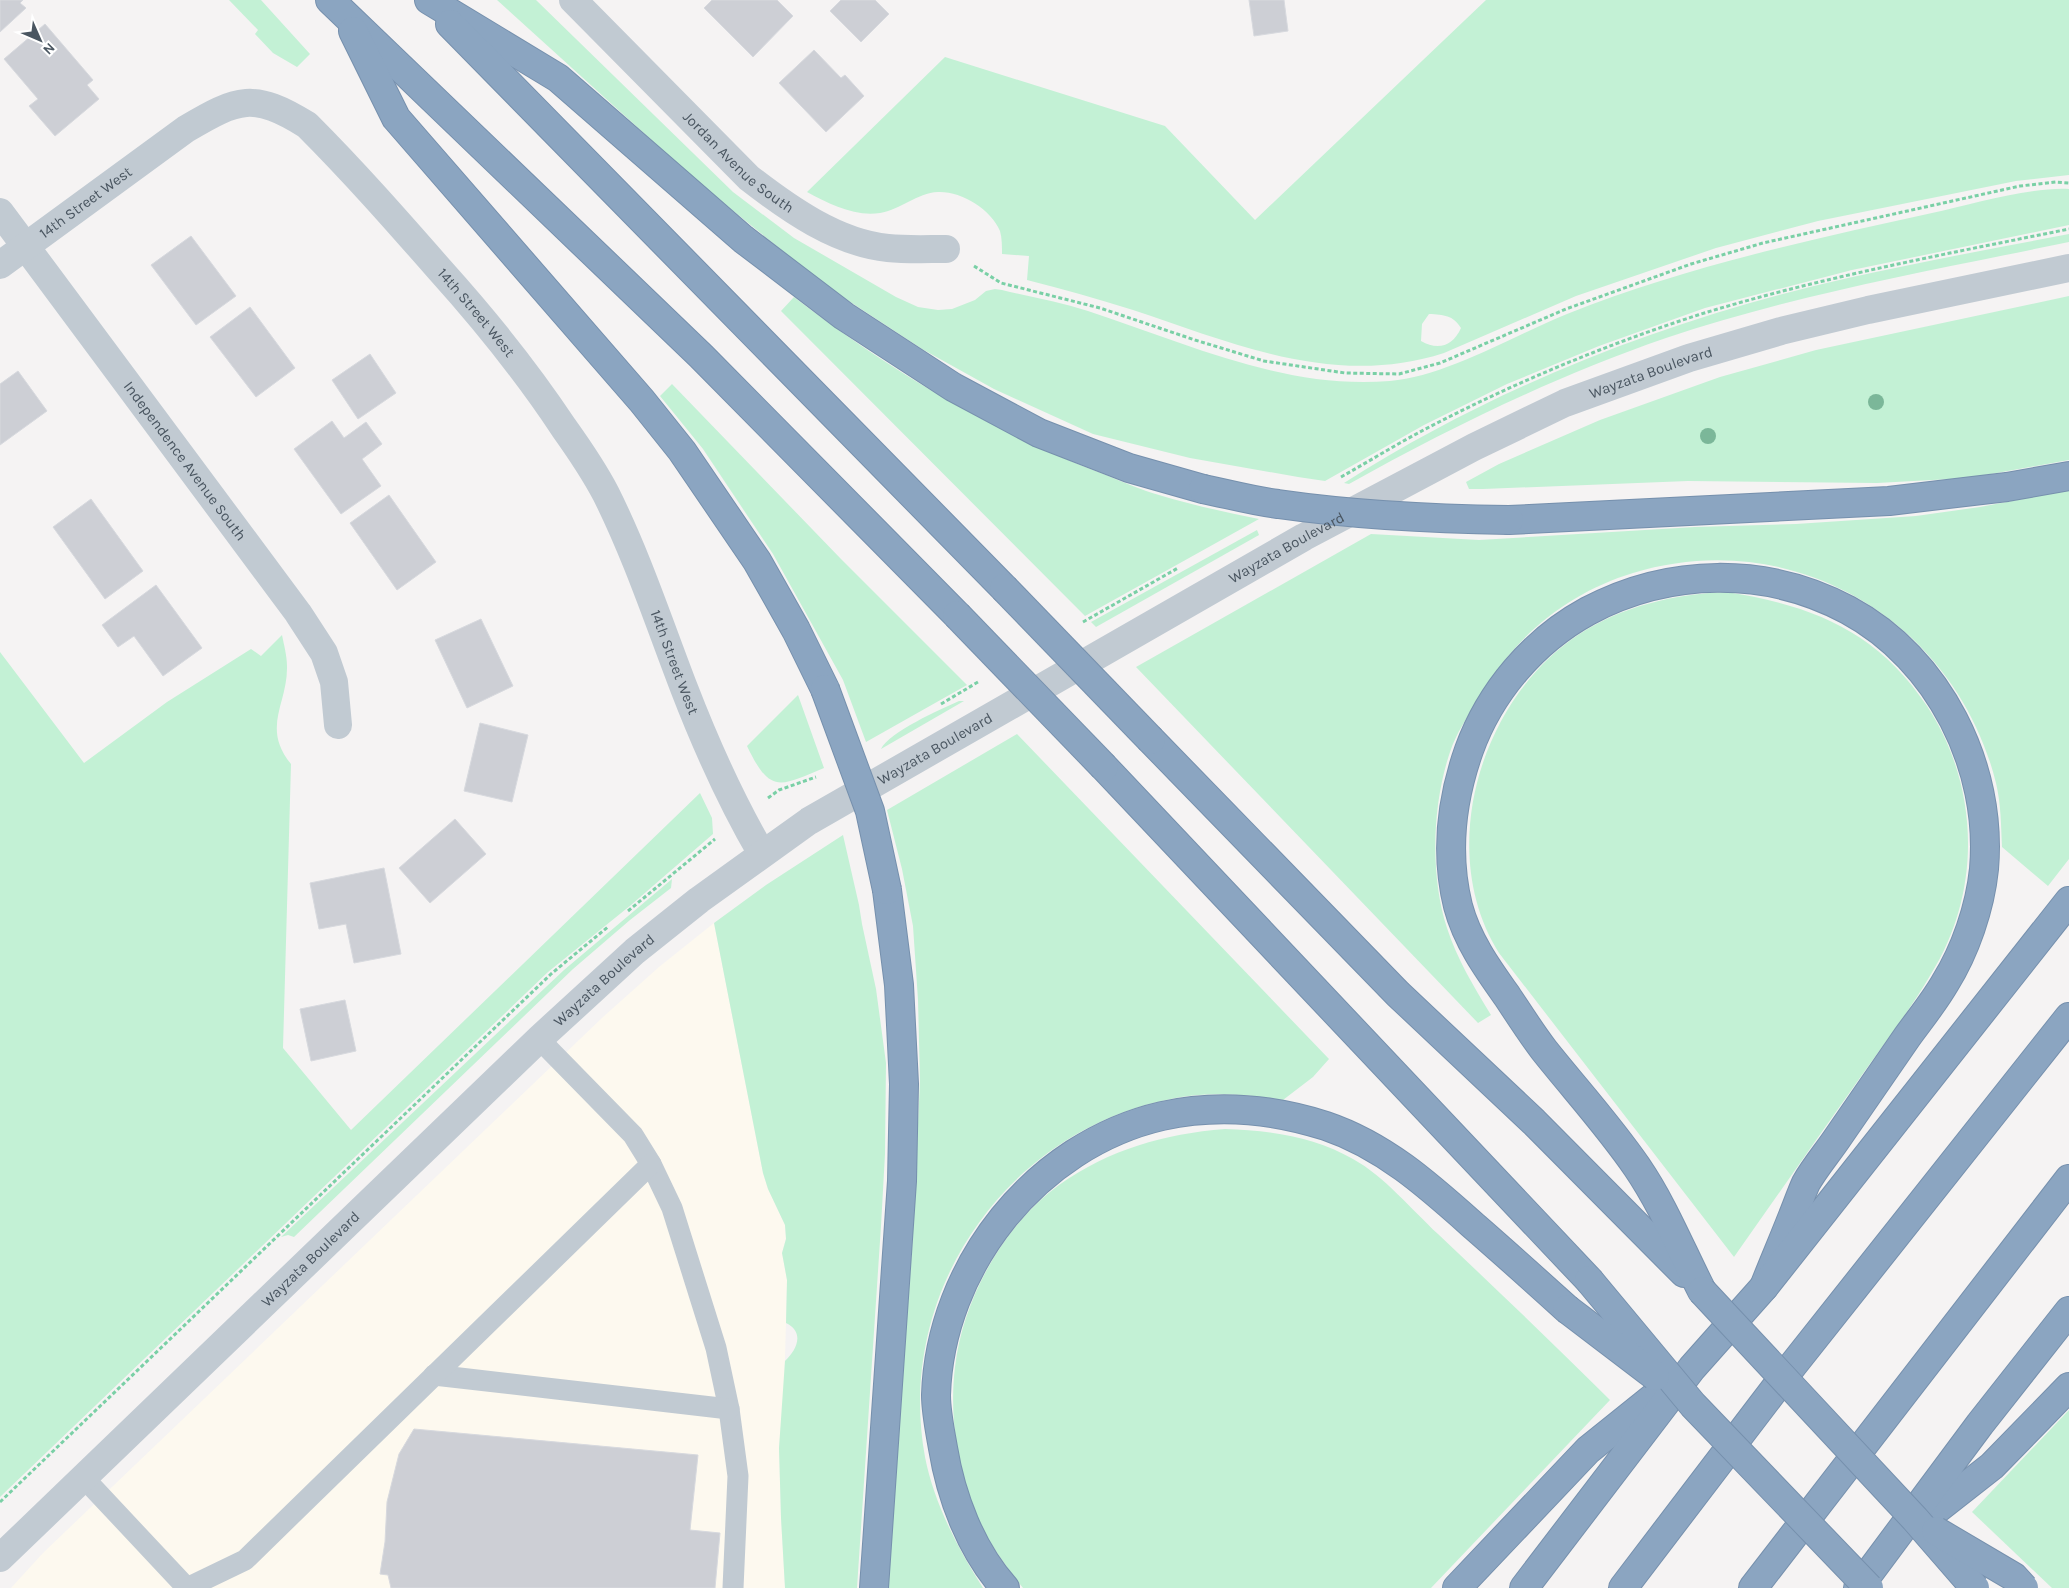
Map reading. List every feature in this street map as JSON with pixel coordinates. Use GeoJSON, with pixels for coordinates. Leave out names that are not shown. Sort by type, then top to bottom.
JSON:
{"type":"FeatureCollection","features":[{"type":"Feature","properties":{"kind":"highway"},"geometry":{"type":"LineString","coordinates":[[428,0],[558,78],[743,239],[844,316],[953,387],[1039,433],[1129,468],[1203,490],[1275,504],[1359,514],[1448,520],[1509,520],[1890,501],[2007,487],[2069,476]]}},
{"type":"Feature","properties":{"kind":"highway"},"geometry":{"type":"LineString","coordinates":[[428,0],[1004,588],[1398,994],[1534,1122],[1633,1221],[1916,1519],[1975,1588]]}},
{"type":"Feature","properties":{"kind":"highway"},"geometry":{"type":"LineString","coordinates":[[337,7],[701,356],[957,615],[1104,767],[1589,1280],[1694,1405],[1869,1588]]}},
{"type":"Feature","properties":{"kind":"highway"},"geometry":{"type":"LineString","coordinates":[[337,7],[396,118],[642,401],[692,465],[757,561],[796,630],[825,690],[870,811],[886,890],[900,986],[904,1094],[902,1181],[874,1588]]}},
{"type":"Feature","properties":{"kind":"highway"},"geometry":{"type":"LineString","coordinates":[[1702,1292],[1654,1196],[1637,1167],[1540,1045],[1489,971],[1468,936],[1458,904],[1452,870],[1450,836],[1454,802],[1462,769],[1476,731],[1497,694],[1519,666],[1548,637],[1576,618],[1605,602],[1635,590],[1667,582],[1704,577],[1741,578],[1776,584],[1815,595],[1851,612],[1904,653],[1930,683],[1949,711],[1968,750],[1978,788],[1984,825],[1984,869],[1978,903],[1968,934],[1947,981],[1806,1184],[1764,1287]]}},
{"type":"Feature","properties":{"kind":"highway"},"geometry":{"type":"LineString","coordinates":[[1524,1588],[1692,1368],[1764,1287],[2069,901]]}},
{"type":"Feature","properties":{"kind":"highway"},"geometry":{"type":"LineString","coordinates":[[1623,1588],[1793,1365],[2069,1017]]}},
{"type":"Feature","properties":{"kind":"highway"},"geometry":{"type":"LineString","coordinates":[[1005,1588],[984,1560],[965,1524],[945,1462],[936,1396],[944,1333],[965,1278],[982,1247],[1002,1218],[1022,1195],[1054,1168],[1077,1152],[1130,1126],[1161,1116],[1193,1111],[1227,1109],[1264,1111],[1326,1126],[1355,1137],[1390,1156],[1423,1180],[1567,1309],[1694,1405]]}},
{"type":"Feature","properties":{"kind":"highway"},"geometry":{"type":"LineString","coordinates":[[1753,1588],[2069,1179]]}},
{"type":"Feature","properties":{"kind":"highway"},"geometry":{"type":"LineString","coordinates":[[1858,1588],[2069,1311]]}},
{"type":"Feature","properties":{"kind":"highway"},"geometry":{"type":"LineString","coordinates":[[1457,1588],[1588,1450],[1692,1368]]}},
{"type":"Feature","properties":{"kind":"highway"},"geometry":{"type":"LineString","coordinates":[[1889,1546],[1992,1466],[2069,1386]]}},
{"type":"Feature","properties":{"kind":"highway"},"geometry":{"type":"LineString","coordinates":[[1916,1519],[2014,1577],[2024,1588]]}},
{"type":"Feature","properties":{"kind":"highway"},"geometry":{"type":"LineString","coordinates":[[1825,1543],[1853,1588]]}},
{"type":"Feature","properties":{"kind":"street","name":"Jordan Avenue South"},"geometry":{"type":"LineString","coordinates":[[573,0],[749,178],[775,198],[822,226],[858,242],[889,248],[946,249]]}},
{"type":"Feature","properties":{"kind":"street","name":"14th Street West"},"geometry":{"type":"LineString","coordinates":[[0,265],[186,129],[217,110],[241,102],[265,104],[288,113],[307,126],[392,216],[486,322],[522,368],[583,455],[606,494],[645,586],[684,691],[714,762],[762,854]]}},
{"type":"Feature","properties":{"kind":"street","name":"Independence Avenue South"},"geometry":{"type":"LineString","coordinates":[[0,212],[298,613],[324,652],[334,682],[338,724]]}},
{"type":"Feature","properties":{"kind":"street","name":"Wayzata Boulevard"},"geometry":{"type":"LineString","coordinates":[[0,1558],[539,1039],[634,951],[699,900],[810,821],[1304,537],[1474,447],[1566,403],[1689,358],[1781,331],[1868,310],[2069,268]]}},
{"type":"Feature","properties":{"kind":"lane"},"geometry":{"type":"LineString","coordinates":[[539,1039],[633,1135],[651,1164],[672,1208],[716,1348],[729,1409],[738,1476],[732,1588]]}},
{"type":"Feature","properties":{"kind":"lane"},"geometry":{"type":"LineString","coordinates":[[83,1477],[187,1588],[245,1560],[651,1164]]}},
{"type":"Feature","properties":{"kind":"lane"},"geometry":{"type":"LineString","coordinates":[[434,1376],[729,1409]]}},
{"type":"Feature","properties":{"kind":"path"},"geometry":{"type":"LineString","coordinates":[[946,249],[1002,282],[1100,308],[1264,361],[1345,372],[1399,374],[1440,363],[1566,309],[1631,284],[1763,243],[2020,186],[2056,182],[2069,183]]}},
{"type":"Feature","properties":{"kind":"path"},"geometry":{"type":"LineString","coordinates":[[621,917],[713,841]]}},
{"type":"Feature","properties":{"kind":"path"},"geometry":{"type":"LineString","coordinates":[[0,1502],[551,974],[613,924]]}},
{"type":"Feature","properties":{"kind":"shaded area"},"geometry":{"type":"Polygon","coordinates":[[[714,923],[763,1173],[768,1189],[785,1225],[786,1238],[782,1253],[787,1280],[786,1323],[784,1391],[779,1448],[785,1588],[11,1588],[43,1553],[603,1017],[659,967],[714,923]]]}},
{"type":"Feature","properties":{"kind":"green space"},"geometry":{"type":"Polygon","coordinates":[[[229,0],[261,0],[310,54],[297,67],[273,53],[255,34],[258,30],[229,0]]]}},
{"type":"Feature","properties":{"kind":"green space"},"geometry":{"type":"Polygon","coordinates":[[[497,0],[536,0],[733,192],[794,238],[896,297],[918,307],[938,310],[952,309],[975,300],[986,291],[1002,290],[1088,311],[1236,361],[1312,378],[1351,382],[1390,381],[1434,372],[1480,354],[1567,314],[1657,282],[1794,244],[2019,193],[2069,189],[2069,225],[1852,270],[1705,308],[1599,346],[1507,384],[1424,425],[1325,481],[1190,458],[1093,434],[994,389],[922,349],[826,286],[700,184],[497,0]]]}},
{"type":"Feature","properties":{"kind":"green space"},"geometry":{"type":"Polygon","coordinates":[[[1486,0],[2069,0],[2069,175],[2016,181],[1818,221],[1716,248],[1576,296],[1444,353],[1404,363],[1364,366],[1325,364],[1286,357],[1248,348],[1120,306],[1027,280],[1029,256],[1002,254],[1001,234],[990,215],[965,198],[947,192],[923,195],[895,209],[871,214],[842,208],[807,192],[945,57],[1165,126],[1255,220],[1486,0]],[[1429,314],[1422,324],[1421,341],[1433,346],[1439,346],[1449,343],[1454,339],[1461,328],[1455,320],[1444,315],[1429,314]]]}},
{"type":"Feature","properties":{"kind":"green space"},"geometry":{"type":"Polygon","coordinates":[[[2069,234],[2069,242],[1815,296],[1715,322],[1666,338],[1584,369],[1504,404],[1426,442],[1349,484],[1344,483],[1462,415],[1587,359],[1651,335],[1716,313],[1848,278],[2069,234]]]}},
{"type":"Feature","properties":{"kind":"green space"},"geometry":{"type":"Polygon","coordinates":[[[2069,296],[2069,460],[1969,478],[1877,483],[1688,481],[1469,489],[1466,482],[1499,464],[1600,420],[1720,377],[1816,350],[2069,296]]]}},
{"type":"Feature","properties":{"kind":"green space"},"geometry":{"type":"Polygon","coordinates":[[[794,297],[867,350],[905,374],[944,398],[1023,440],[1146,491],[1171,499],[1259,519],[1085,616],[781,311],[794,297]]]}},
{"type":"Feature","properties":{"kind":"green space"},"geometry":{"type":"Polygon","coordinates":[[[672,384],[841,559],[967,685],[866,742],[843,680],[773,554],[703,449],[660,396],[672,384]]]}},
{"type":"Feature","properties":{"kind":"green space"},"geometry":{"type":"Polygon","coordinates":[[[2069,490],[2069,859],[2048,886],[2002,847],[2000,807],[1996,783],[1975,725],[1945,675],[1906,632],[1860,599],[1808,575],[1752,562],[1693,561],[1633,573],[1614,579],[1579,596],[1546,618],[1531,631],[1494,675],[1462,726],[1450,752],[1444,773],[1437,817],[1435,840],[1438,886],[1447,928],[1456,951],[1491,1015],[1478,1023],[1136,667],[1371,534],[1479,540],[1695,527],[1796,524],[1916,516],[1980,507],[2069,490]]]}},
{"type":"Feature","properties":{"kind":"green space"},"geometry":{"type":"Polygon","coordinates":[[[1257,530],[1259,535],[1096,627],[1091,622],[1257,530]]]}},
{"type":"Feature","properties":{"kind":"green space"},"geometry":{"type":"Polygon","coordinates":[[[1726,592],[1787,605],[1814,614],[1864,640],[1887,658],[1908,680],[1927,706],[1944,737],[1957,771],[1965,805],[1968,840],[1966,875],[1959,909],[1948,942],[1931,974],[1905,1015],[1734,1257],[1499,953],[1480,913],[1471,869],[1470,825],[1478,780],[1493,737],[1515,698],[1544,663],[1578,635],[1613,616],[1649,603],[1688,595],[1726,592]]]}},
{"type":"Feature","properties":{"kind":"green space"},"geometry":{"type":"Polygon","coordinates":[[[282,635],[287,666],[277,727],[282,751],[291,764],[283,1048],[351,1130],[700,793],[712,818],[713,834],[631,905],[548,972],[0,1497],[0,652],[84,763],[167,702],[251,649],[261,656],[282,635]]]}},
{"type":"Feature","properties":{"kind":"green space"},"geometry":{"type":"Polygon","coordinates":[[[798,695],[824,768],[786,782],[777,782],[762,772],[747,746],[798,695]]]}},
{"type":"Feature","properties":{"kind":"green space"},"geometry":{"type":"Polygon","coordinates":[[[959,701],[964,701],[881,749],[886,742],[904,728],[959,701]]]}},
{"type":"Feature","properties":{"kind":"green space"},"geometry":{"type":"Polygon","coordinates":[[[1017,734],[1329,1059],[1313,1077],[1283,1100],[1240,1095],[1195,1095],[1166,1100],[1108,1118],[1056,1147],[1011,1185],[974,1230],[946,1281],[927,1337],[920,1396],[925,1457],[934,1491],[956,1542],[983,1588],[888,1588],[912,1249],[920,1081],[918,1000],[913,926],[902,869],[887,810],[1017,734]]]}},
{"type":"Feature","properties":{"kind":"green space"},"geometry":{"type":"Polygon","coordinates":[[[843,835],[876,989],[886,1063],[885,1154],[857,1588],[785,1588],[779,1448],[785,1361],[796,1347],[797,1336],[796,1331],[786,1323],[787,1280],[782,1253],[786,1239],[785,1225],[768,1189],[763,1173],[714,923],[766,885],[843,835]]]}},
{"type":"Feature","properties":{"kind":"green space"},"geometry":{"type":"Polygon","coordinates":[[[672,879],[671,888],[573,969],[294,1237],[288,1235],[281,1237],[564,970],[672,879]]]}},
{"type":"Feature","properties":{"kind":"green space"},"geometry":{"type":"Polygon","coordinates":[[[1225,1129],[1274,1133],[1307,1140],[1338,1151],[1364,1166],[1397,1194],[1610,1400],[1431,1588],[1023,1588],[998,1554],[971,1504],[959,1461],[953,1414],[955,1367],[959,1341],[977,1290],[989,1266],[1004,1243],[1020,1221],[1039,1202],[1078,1172],[1138,1145],[1180,1135],[1225,1129]]]}},
{"type":"Feature","properties":{"kind":"green space"},"geometry":{"type":"Polygon","coordinates":[[[2069,1410],[2069,1588],[2052,1588],[1972,1512],[2069,1410]]]}},
{"type":"Feature","properties":{"kind":"building"},"geometry":{"type":"Polygon","coordinates":[[[0,0],[23,0],[20,3],[26,8],[0,32],[0,0]]]}},
{"type":"Feature","properties":{"kind":"building"},"geometry":{"type":"Polygon","coordinates":[[[712,0],[777,0],[793,16],[753,57],[704,8],[712,0]]]}},
{"type":"Feature","properties":{"kind":"building"},"geometry":{"type":"Polygon","coordinates":[[[841,0],[875,0],[889,14],[861,42],[830,11],[841,0]]]}},
{"type":"Feature","properties":{"kind":"building"},"geometry":{"type":"Polygon","coordinates":[[[1249,0],[1284,0],[1288,31],[1254,36],[1249,0]]]}},
{"type":"Feature","properties":{"kind":"building"},"geometry":{"type":"Polygon","coordinates":[[[45,24],[93,80],[87,85],[99,99],[55,136],[29,106],[38,99],[4,59],[45,24]]]}},
{"type":"Feature","properties":{"kind":"building"},"geometry":{"type":"Polygon","coordinates":[[[814,50],[841,78],[845,75],[864,96],[826,132],[779,83],[814,50]]]}},
{"type":"Feature","properties":{"kind":"building"},"geometry":{"type":"Polygon","coordinates":[[[191,236],[236,296],[196,325],[151,265],[191,236]]]}},
{"type":"Feature","properties":{"kind":"building"},"geometry":{"type":"Polygon","coordinates":[[[250,307],[295,368],[256,397],[210,337],[250,307]]]}},
{"type":"Feature","properties":{"kind":"building"},"geometry":{"type":"Polygon","coordinates":[[[370,354],[396,393],[358,419],[332,380],[370,354]]]}},
{"type":"Feature","properties":{"kind":"building"},"geometry":{"type":"Polygon","coordinates":[[[18,371],[47,411],[0,445],[0,384],[18,371]]]}},
{"type":"Feature","properties":{"kind":"building"},"geometry":{"type":"Polygon","coordinates":[[[332,421],[344,438],[366,422],[382,444],[362,459],[381,486],[341,514],[294,449],[332,421]]]}},
{"type":"Feature","properties":{"kind":"building"},"geometry":{"type":"Polygon","coordinates":[[[389,495],[436,562],[397,590],[350,523],[389,495]]]}},
{"type":"Feature","properties":{"kind":"building"},"geometry":{"type":"Polygon","coordinates":[[[91,499],[143,571],[105,599],[53,527],[91,499]]]}},
{"type":"Feature","properties":{"kind":"building"},"geometry":{"type":"Polygon","coordinates":[[[156,585],[202,648],[163,676],[134,636],[118,647],[102,625],[156,585]]]}},
{"type":"Feature","properties":{"kind":"building"},"geometry":{"type":"Polygon","coordinates":[[[481,619],[513,686],[467,708],[435,640],[481,619]]]}},
{"type":"Feature","properties":{"kind":"building"},"geometry":{"type":"Polygon","coordinates":[[[480,723],[528,735],[512,802],[464,791],[480,723]]]}},
{"type":"Feature","properties":{"kind":"building"},"geometry":{"type":"Polygon","coordinates":[[[455,819],[486,854],[430,903],[399,868],[455,819]]]}},
{"type":"Feature","properties":{"kind":"building"},"geometry":{"type":"Polygon","coordinates":[[[384,868],[401,954],[354,963],[346,924],[319,929],[310,883],[384,868]]]}},
{"type":"Feature","properties":{"kind":"building"},"geometry":{"type":"Polygon","coordinates":[[[345,1000],[356,1051],[311,1061],[300,1009],[345,1000]]]}},
{"type":"Feature","properties":{"kind":"building"},"geometry":{"type":"Polygon","coordinates":[[[414,1429],[698,1455],[690,1530],[720,1533],[715,1588],[391,1588],[388,1575],[380,1574],[385,1542],[387,1502],[399,1454],[414,1429]]]}}]}
